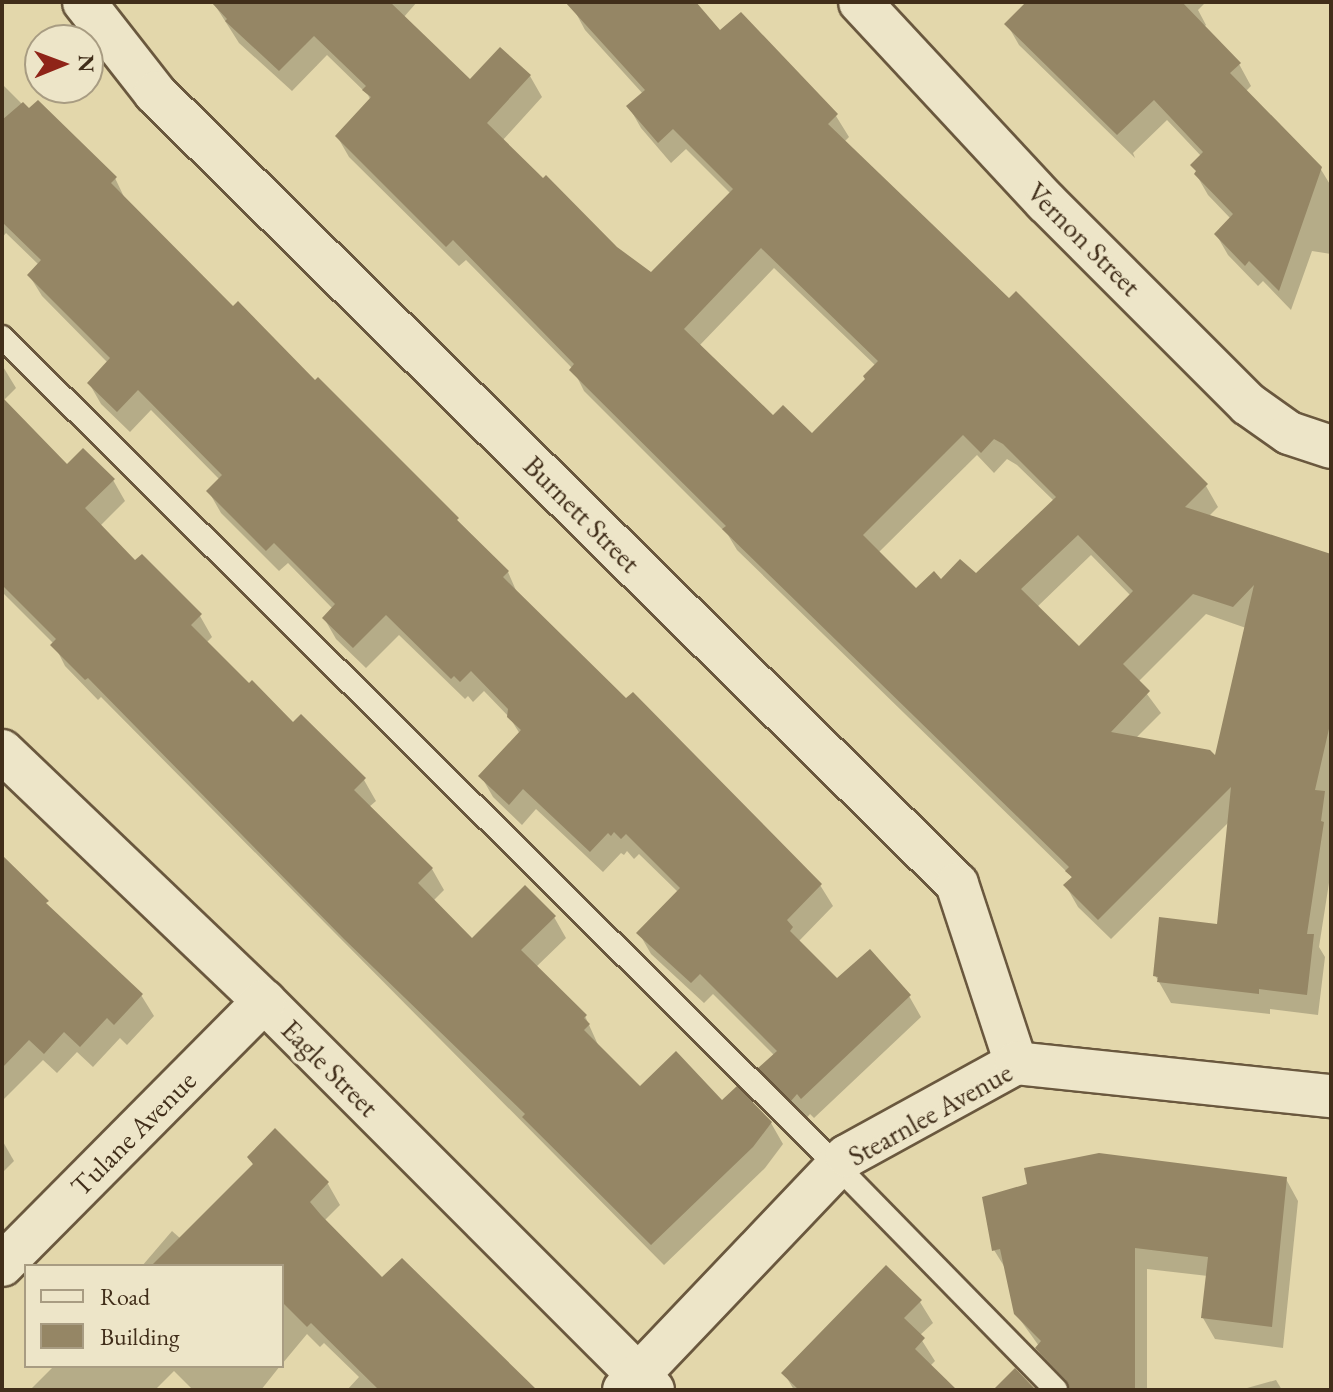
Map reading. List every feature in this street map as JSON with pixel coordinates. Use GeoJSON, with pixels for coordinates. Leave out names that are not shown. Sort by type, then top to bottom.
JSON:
{"type":"FeatureCollection","features":[{"type":"Feature","properties":{"kind":"street","name":"Burnett Street"},"geometry":{"type":"LineString","coordinates":[[84,2],[155,93],[957,884],[1016,1063]]}},
{"type":"Feature","properties":{"kind":"street","name":"Vernon Street"},"geometry":{"type":"LineString","coordinates":[[860,2],[1046,202],[1248,404],[1289,433],[1331,447]]}},
{"type":"Feature","properties":{"kind":"street","name":"Eagle Street"},"geometry":{"type":"LineString","coordinates":[[2,751],[264,1001],[639,1385]]}},
{"type":"Feature","properties":{"kind":"street","name":"Tulane Avenue"},"geometry":{"type":"LineString","coordinates":[[2,1265],[264,1001]]}},
{"type":"Feature","properties":{"kind":"street","name":"Stearnlee Avenue"},"geometry":{"type":"LineString","coordinates":[[639,1385],[847,1156],[1016,1063],[1331,1096]]}},
{"type":"Feature","properties":{"kind":"lane"},"geometry":{"type":"LineString","coordinates":[[2,337],[837,1166],[1056,1390]]}},
{"type":"Feature","properties":{"kind":"building"},"geometry":{"type":"Polygon","coordinates":[[[211,2],[390,2],[470,79],[500,47],[531,75],[487,123],[543,178],[546,175],[617,247],[651,272],[733,189],[673,129],[658,143],[626,106],[645,90],[565,2],[696,2],[720,30],[741,12],[838,114],[828,124],[1009,298],[1016,291],[1208,484],[1185,507],[1331,554],[1331,720],[1315,790],[1325,791],[1321,821],[1324,822],[1307,934],[1314,934],[1307,995],[1259,989],[1259,994],[1157,982],[1158,977],[1153,976],[1159,917],[1217,924],[1231,787],[1098,920],[1063,885],[1072,877],[1065,871],[1069,867],[722,529],[726,526],[569,370],[574,364],[453,240],[446,247],[335,136],[371,97],[362,90],[366,86],[314,36],[279,71],[225,21],[227,19],[211,2]],[[761,248],[684,329],[773,415],[783,405],[812,433],[865,379],[863,376],[878,361],[761,248]],[[963,435],[863,535],[916,588],[934,571],[941,579],[960,559],[976,573],[1056,497],[1003,444],[994,439],[981,453],[963,435]],[[1078,535],[1021,589],[1079,646],[1133,591],[1078,535]],[[1254,585],[1233,607],[1193,594],[1123,664],[1150,691],[1111,732],[1210,750],[1215,755],[1254,585]]]}},
{"type":"Feature","properties":{"kind":"building"},"geometry":{"type":"Polygon","coordinates":[[[1026,2],[1182,2],[1241,63],[1230,73],[1322,167],[1279,291],[1249,261],[1245,266],[1214,234],[1233,214],[1194,174],[1196,171],[1190,165],[1203,152],[1154,100],[1117,135],[1004,24],[1026,2]]]}},
{"type":"Feature","properties":{"kind":"building"},"geometry":{"type":"Polygon","coordinates":[[[23,102],[29,108],[34,104],[42,104],[117,177],[111,183],[233,306],[238,301],[315,380],[318,377],[459,518],[457,520],[509,571],[503,577],[626,698],[633,692],[822,884],[787,920],[793,927],[790,931],[837,978],[870,949],[911,995],[801,1099],[797,1094],[791,1101],[758,1068],[777,1051],[700,974],[691,983],[636,933],[680,888],[626,834],[621,839],[614,832],[611,836],[608,833],[590,852],[523,789],[509,805],[478,776],[521,730],[507,717],[508,709],[471,671],[460,682],[454,676],[451,679],[386,615],[353,648],[322,618],[335,604],[274,543],[266,551],[206,491],[222,475],[138,390],[117,412],[87,383],[110,358],[27,275],[41,260],[2,222],[2,120],[23,102]]]}},
{"type":"Feature","properties":{"kind":"building"},"geometry":{"type":"Polygon","coordinates":[[[2,397],[67,464],[83,448],[115,479],[85,508],[135,560],[142,554],[202,614],[191,625],[249,683],[252,680],[293,722],[301,714],[366,778],[354,790],[433,868],[418,883],[472,938],[525,885],[556,916],[521,950],[587,1015],[584,1018],[590,1024],[584,1030],[640,1086],[676,1051],[722,1100],[737,1086],[772,1122],[753,1147],[651,1245],[522,1117],[525,1114],[344,939],[88,678],[85,680],[50,645],[56,639],[2,585],[2,397]]]}},
{"type":"Feature","properties":{"kind":"building"},"geometry":{"type":"Polygon","coordinates":[[[2,855],[49,901],[46,903],[143,994],[114,1025],[107,1018],[80,1047],[64,1032],[44,1054],[29,1040],[2,1068],[2,855]]]}},
{"type":"Feature","properties":{"kind":"building"},"geometry":{"type":"Polygon","coordinates":[[[275,1128],[329,1182],[310,1202],[382,1277],[402,1258],[537,1390],[379,1390],[311,1323],[307,1327],[284,1304],[284,1264],[153,1264],[253,1164],[247,1157],[275,1128]]]}},
{"type":"Feature","properties":{"kind":"building"},"geometry":{"type":"Polygon","coordinates":[[[1099,1153],[1287,1177],[1272,1327],[1201,1318],[1208,1257],[1135,1248],[1135,1390],[1070,1390],[1066,1380],[1035,1348],[1041,1341],[1014,1314],[1000,1249],[992,1251],[982,1197],[1027,1184],[1024,1168],[1099,1153]]]}},
{"type":"Feature","properties":{"kind":"building"},"geometry":{"type":"Polygon","coordinates":[[[886,1265],[922,1300],[904,1318],[925,1338],[915,1349],[957,1390],[799,1390],[781,1373],[886,1265]]]}},
{"type":"Feature","properties":{"kind":"building"},"geometry":{"type":"Polygon","coordinates":[[[1015,1368],[1036,1390],[993,1390],[1015,1368]]]}}]}
